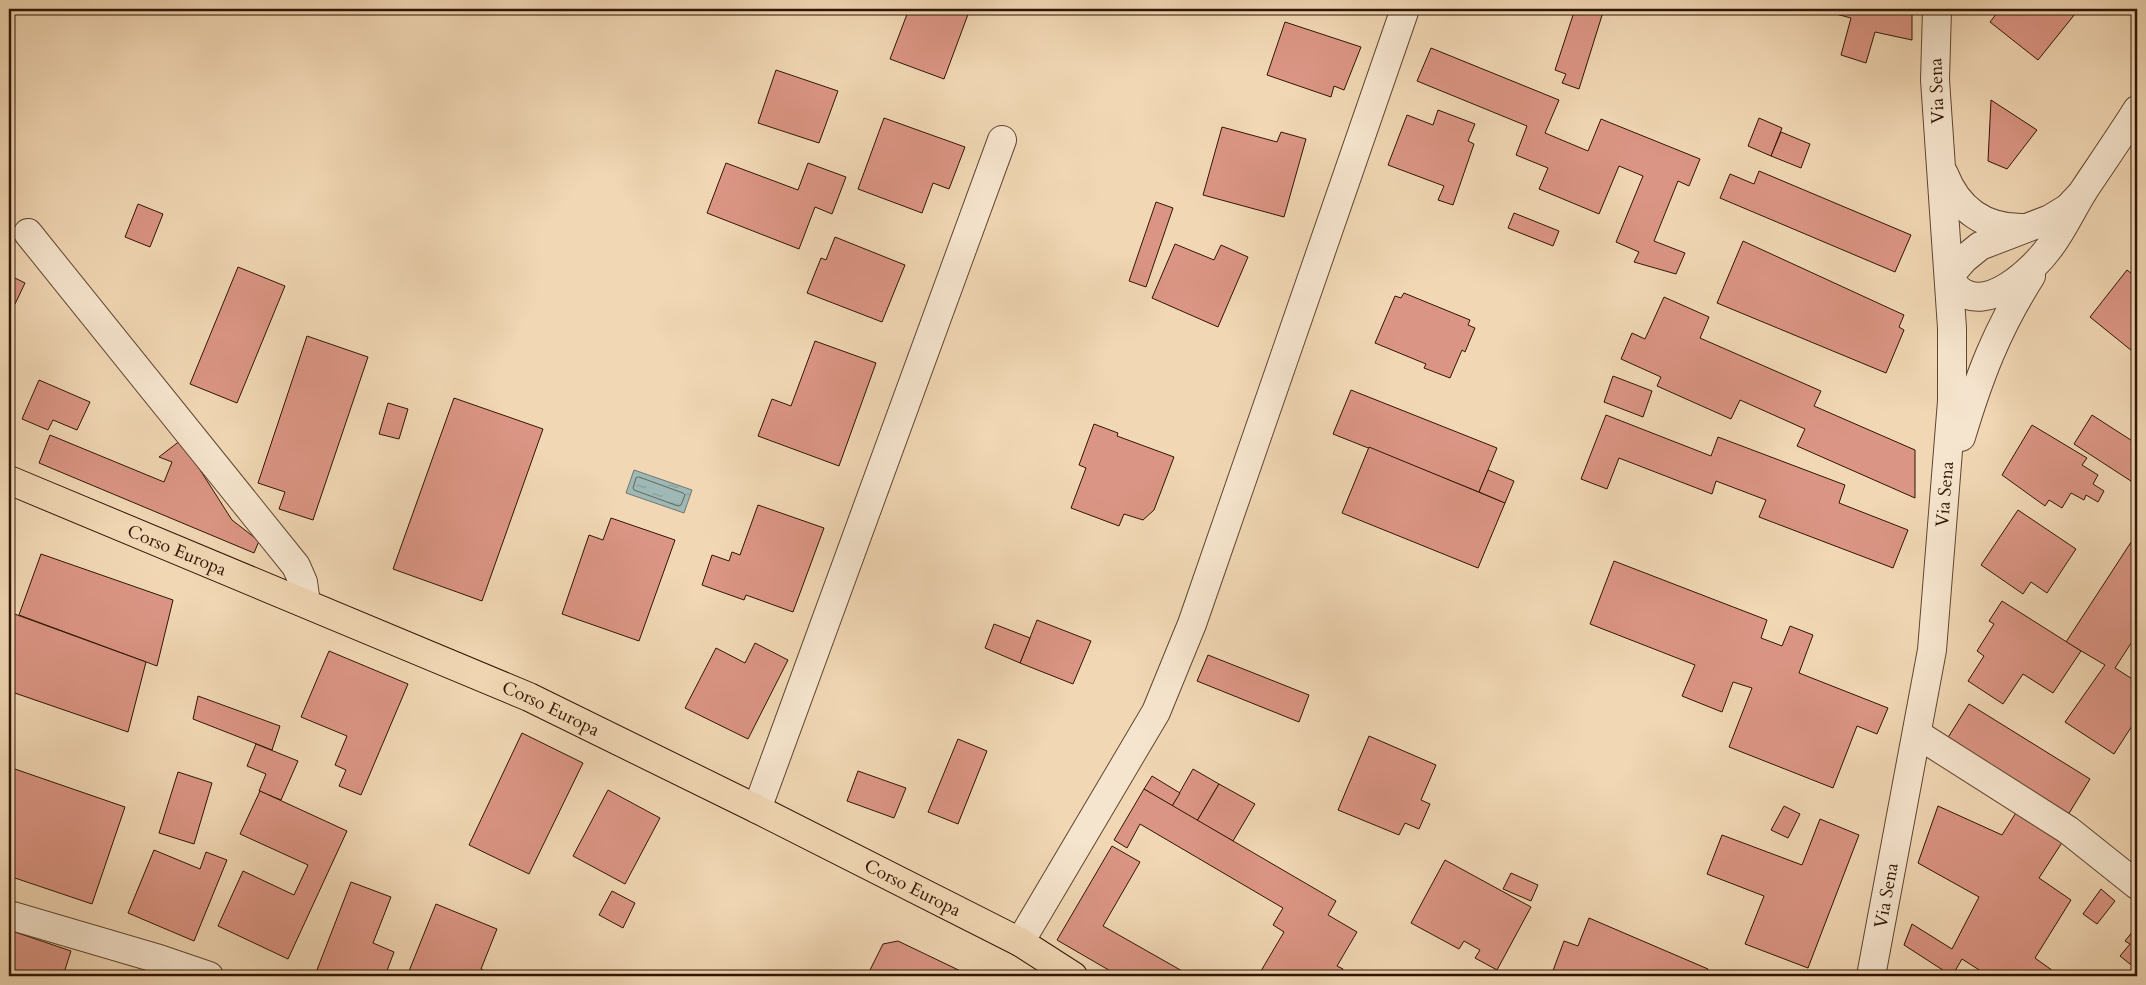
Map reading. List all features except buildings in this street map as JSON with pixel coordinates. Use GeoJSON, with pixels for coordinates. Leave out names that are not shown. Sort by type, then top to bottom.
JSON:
{"type":"FeatureCollection","features":[{"type":"Feature","properties":{"kind":"main road","name":"Corso Europa"},"geometry":{"type":"LineString","coordinates":[[9,480],[529,697],[1020,942],[1073,976]]}},
{"type":"Feature","properties":{"kind":"street"},"geometry":{"type":"LineString","coordinates":[[1020,942],[1159,703],[1192,624],[1405,9]]}},
{"type":"Feature","properties":{"kind":"street","name":"Via Sena"},"geometry":{"type":"LineString","coordinates":[[1871,976],[1932,650],[1952,401],[1952,328],[1935,80],[1938,9]]}},
{"type":"Feature","properties":{"kind":"street"},"geometry":{"type":"LineString","coordinates":[[1946,487],[1979,378],[1997,336],[2016,300],[2067,221],[2083,192],[2137,110]]}},
{"type":"Feature","properties":{"kind":"street"},"geometry":{"type":"LineString","coordinates":[[756,809],[1002,140]]}},
{"type":"Feature","properties":{"kind":"street"},"geometry":{"type":"LineString","coordinates":[[1940,163],[1957,200],[1970,211],[1983,220],[1997,225],[2012,228],[2028,228]]}},
{"type":"Feature","properties":{"kind":"street"},"geometry":{"type":"LineString","coordinates":[[2048,250],[2004,291],[1990,295],[1977,296],[1966,294],[1958,289],[1949,276],[1964,259],[1980,246],[2050,220],[2068,208],[2083,192]]}},
{"type":"Feature","properties":{"kind":"street"},"geometry":{"type":"LineString","coordinates":[[28,233],[296,566],[303,582],[306,603]]}},
{"type":"Feature","properties":{"kind":"street"},"geometry":{"type":"LineString","coordinates":[[1917,734],[2068,830],[2137,885]]}},
{"type":"Feature","properties":{"kind":"street"},"geometry":{"type":"LineString","coordinates":[[9,915],[159,959],[209,976]]}},
{"type":"Feature","properties":{"kind":"water"},"geometry":{"type":"Polygon","coordinates":[[[634,470],[692,490],[684,513],[626,493],[634,470]]]}}]}
